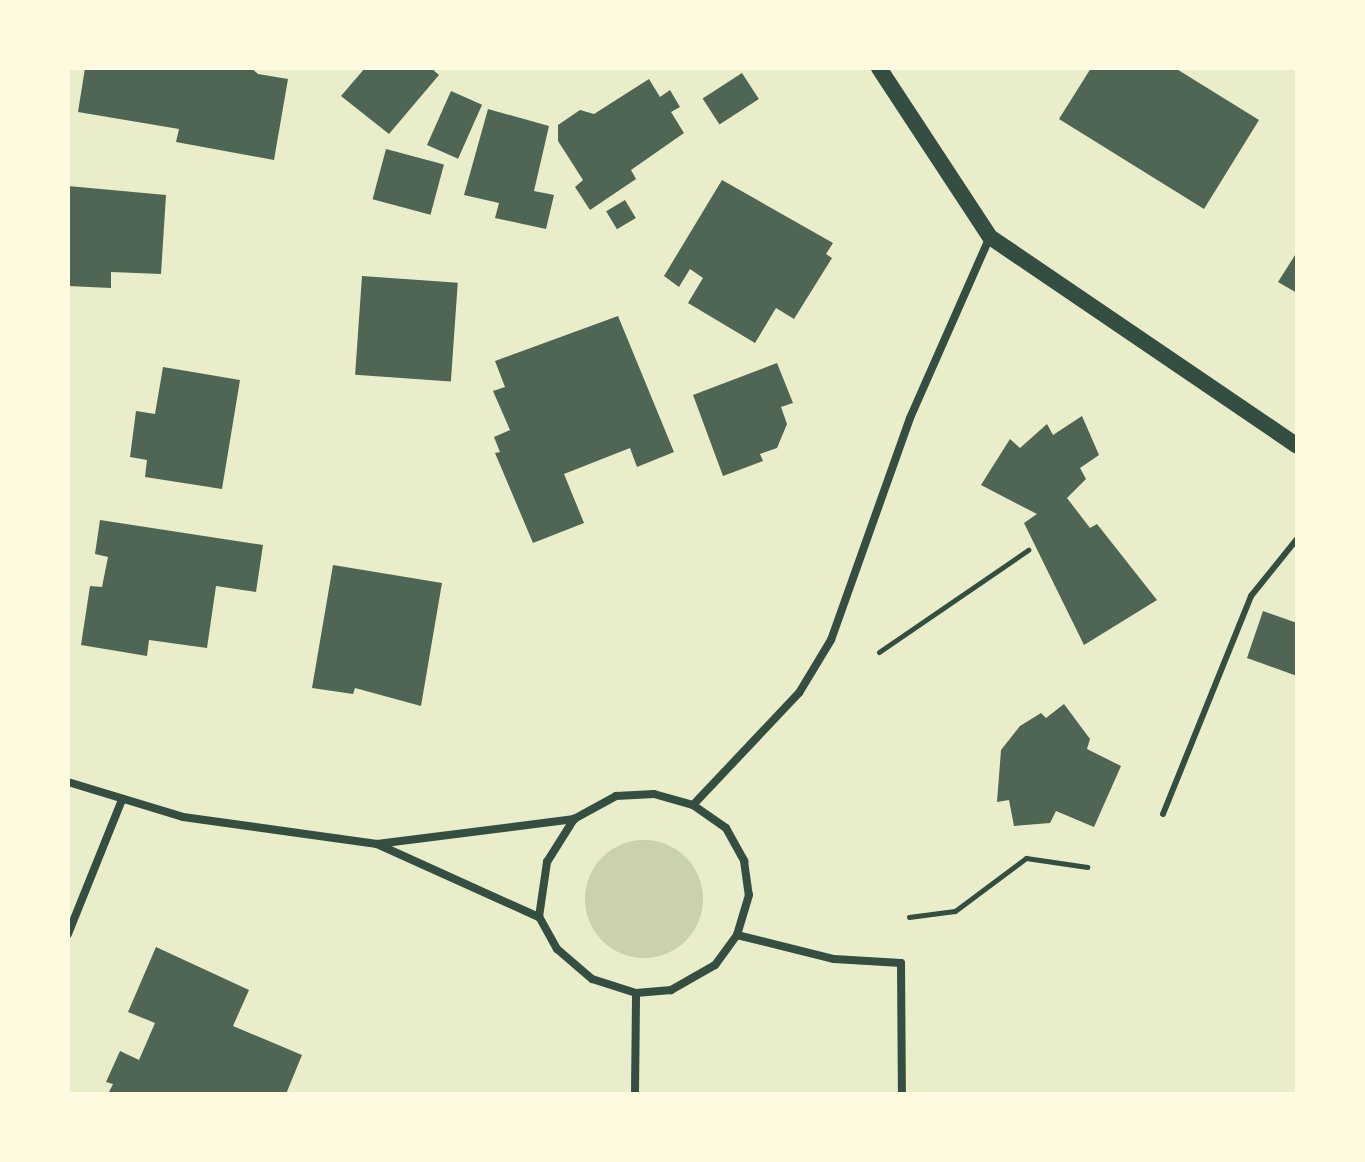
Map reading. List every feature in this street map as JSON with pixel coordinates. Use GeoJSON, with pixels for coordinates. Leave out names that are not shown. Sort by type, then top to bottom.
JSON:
{"type":"FeatureCollection","features":[{"type":"Feature","properties":{"kind":"main road"},"geometry":{"type":"LineString","coordinates":[[879,68],[990,237],[1297,446]]}},
{"type":"Feature","properties":{"kind":"street"},"geometry":{"type":"LineString","coordinates":[[693,805],[799,693],[831,640],[910,418],[990,237]]}},
{"type":"Feature","properties":{"kind":"street"},"geometry":{"type":"LineString","coordinates":[[68,782],[183,817],[377,844],[574,819],[616,796],[654,794],[693,805],[726,828],[744,861],[749,895],[737,935],[715,965],[671,990],[636,993],[592,979],[557,949],[539,917],[377,844]]}},
{"type":"Feature","properties":{"kind":"street"},"geometry":{"type":"LineString","coordinates":[[68,934],[122,800]]}},
{"type":"Feature","properties":{"kind":"street"},"geometry":{"type":"LineString","coordinates":[[539,917],[547,862],[574,819]]}},
{"type":"Feature","properties":{"kind":"street"},"geometry":{"type":"LineString","coordinates":[[737,935],[834,959],[901,963],[902,1094]]}},
{"type":"Feature","properties":{"kind":"street"},"geometry":{"type":"LineString","coordinates":[[635,1094],[636,993]]}},
{"type":"Feature","properties":{"kind":"lane"},"geometry":{"type":"LineString","coordinates":[[1163,814],[1251,596],[1297,539]]}},
{"type":"Feature","properties":{"kind":"path"},"geometry":{"type":"LineString","coordinates":[[879,652],[1028,550]]}},
{"type":"Feature","properties":{"kind":"path"},"geometry":{"type":"LineString","coordinates":[[909,917],[955,911],[1026,858],[1087,867]]}},
{"type":"Feature","properties":{"kind":"green space"},"geometry":{"type":"Polygon","coordinates":[[[644,840],[667,845],[686,857],[698,876],[703,899],[698,922],[686,941],[667,953],[644,958],[621,953],[602,941],[590,922],[585,899],[590,876],[602,857],[621,845],[644,840]]]}},
{"type":"Feature","properties":{"kind":"building"},"geometry":{"type":"Polygon","coordinates":[[[85,68],[251,68],[258,74],[288,79],[274,160],[176,142],[179,129],[78,112],[85,68]]]}},
{"type":"Feature","properties":{"kind":"building"},"geometry":{"type":"Polygon","coordinates":[[[365,68],[431,68],[439,75],[389,134],[341,96],[365,68]]]}},
{"type":"Feature","properties":{"kind":"building"},"geometry":{"type":"Polygon","coordinates":[[[1091,68],[1175,68],[1259,120],[1204,209],[1059,119],[1091,68]]]}},
{"type":"Feature","properties":{"kind":"building"},"geometry":{"type":"Polygon","coordinates":[[[742,73],[759,99],[719,125],[703,99],[742,73]]]}},
{"type":"Feature","properties":{"kind":"building"},"geometry":{"type":"Polygon","coordinates":[[[649,79],[660,97],[670,90],[680,107],[671,112],[684,133],[631,170],[636,179],[590,210],[575,187],[583,180],[558,141],[558,125],[580,110],[594,114],[649,79]]]}},
{"type":"Feature","properties":{"kind":"building"},"geometry":{"type":"Polygon","coordinates":[[[451,91],[482,105],[458,159],[427,145],[451,91]]]}},
{"type":"Feature","properties":{"kind":"building"},"geometry":{"type":"Polygon","coordinates":[[[488,109],[549,126],[534,191],[554,195],[546,229],[495,218],[499,203],[464,195],[488,109]]]}},
{"type":"Feature","properties":{"kind":"building"},"geometry":{"type":"Polygon","coordinates":[[[386,149],[444,165],[430,215],[373,199],[386,149]]]}},
{"type":"Feature","properties":{"kind":"building"},"geometry":{"type":"Polygon","coordinates":[[[722,180],[833,243],[826,254],[832,258],[794,319],[776,308],[755,343],[688,303],[703,278],[690,269],[679,287],[664,276],[722,180]]]}},
{"type":"Feature","properties":{"kind":"building"},"geometry":{"type":"Polygon","coordinates":[[[68,186],[166,195],[161,274],[111,272],[111,288],[68,286],[68,186]]]}},
{"type":"Feature","properties":{"kind":"building"},"geometry":{"type":"Polygon","coordinates":[[[625,200],[636,218],[617,229],[606,211],[625,200]]]}},
{"type":"Feature","properties":{"kind":"building"},"geometry":{"type":"Polygon","coordinates":[[[1297,252],[1297,293],[1278,282],[1297,252]]]}},
{"type":"Feature","properties":{"kind":"building"},"geometry":{"type":"Polygon","coordinates":[[[362,276],[458,283],[451,381],[355,375],[362,276]]]}},
{"type":"Feature","properties":{"kind":"building"},"geometry":{"type":"Polygon","coordinates":[[[618,316],[674,452],[637,467],[630,448],[564,474],[584,523],[533,543],[495,453],[500,452],[494,437],[510,430],[493,391],[505,387],[495,361],[618,316]]]}},
{"type":"Feature","properties":{"kind":"building"},"geometry":{"type":"Polygon","coordinates":[[[777,363],[793,403],[781,407],[787,424],[777,448],[760,454],[763,461],[723,476],[693,395],[777,363]]]}},
{"type":"Feature","properties":{"kind":"building"},"geometry":{"type":"Polygon","coordinates":[[[163,367],[240,380],[222,489],[145,477],[147,460],[130,457],[136,411],[155,414],[163,367]]]}},
{"type":"Feature","properties":{"kind":"building"},"geometry":{"type":"Polygon","coordinates":[[[1082,416],[1099,455],[1080,468],[1086,479],[1067,498],[1090,528],[1097,524],[1157,600],[1084,645],[1024,523],[1037,514],[981,485],[1010,439],[1020,448],[1047,424],[1053,435],[1082,416]]]}},
{"type":"Feature","properties":{"kind":"building"},"geometry":{"type":"Polygon","coordinates":[[[100,520],[263,545],[256,592],[216,586],[207,648],[149,640],[147,656],[81,645],[90,586],[102,587],[108,557],[95,554],[100,520]]]}},
{"type":"Feature","properties":{"kind":"building"},"geometry":{"type":"Polygon","coordinates":[[[333,565],[442,583],[421,706],[355,688],[353,694],[312,688],[333,565]]]}},
{"type":"Feature","properties":{"kind":"building"},"geometry":{"type":"Polygon","coordinates":[[[1263,611],[1297,623],[1297,676],[1247,658],[1263,611]]]}},
{"type":"Feature","properties":{"kind":"building"},"geometry":{"type":"Polygon","coordinates":[[[1064,704],[1090,739],[1087,749],[1121,766],[1094,827],[1056,811],[1050,823],[1014,826],[1009,800],[997,802],[1001,750],[1020,726],[1041,713],[1046,718],[1064,704]]]}},
{"type":"Feature","properties":{"kind":"building"},"geometry":{"type":"Polygon","coordinates":[[[156,947],[249,990],[233,1026],[302,1055],[286,1094],[108,1094],[113,1084],[106,1082],[120,1051],[139,1060],[155,1023],[128,1012],[156,947]]]}}]}
